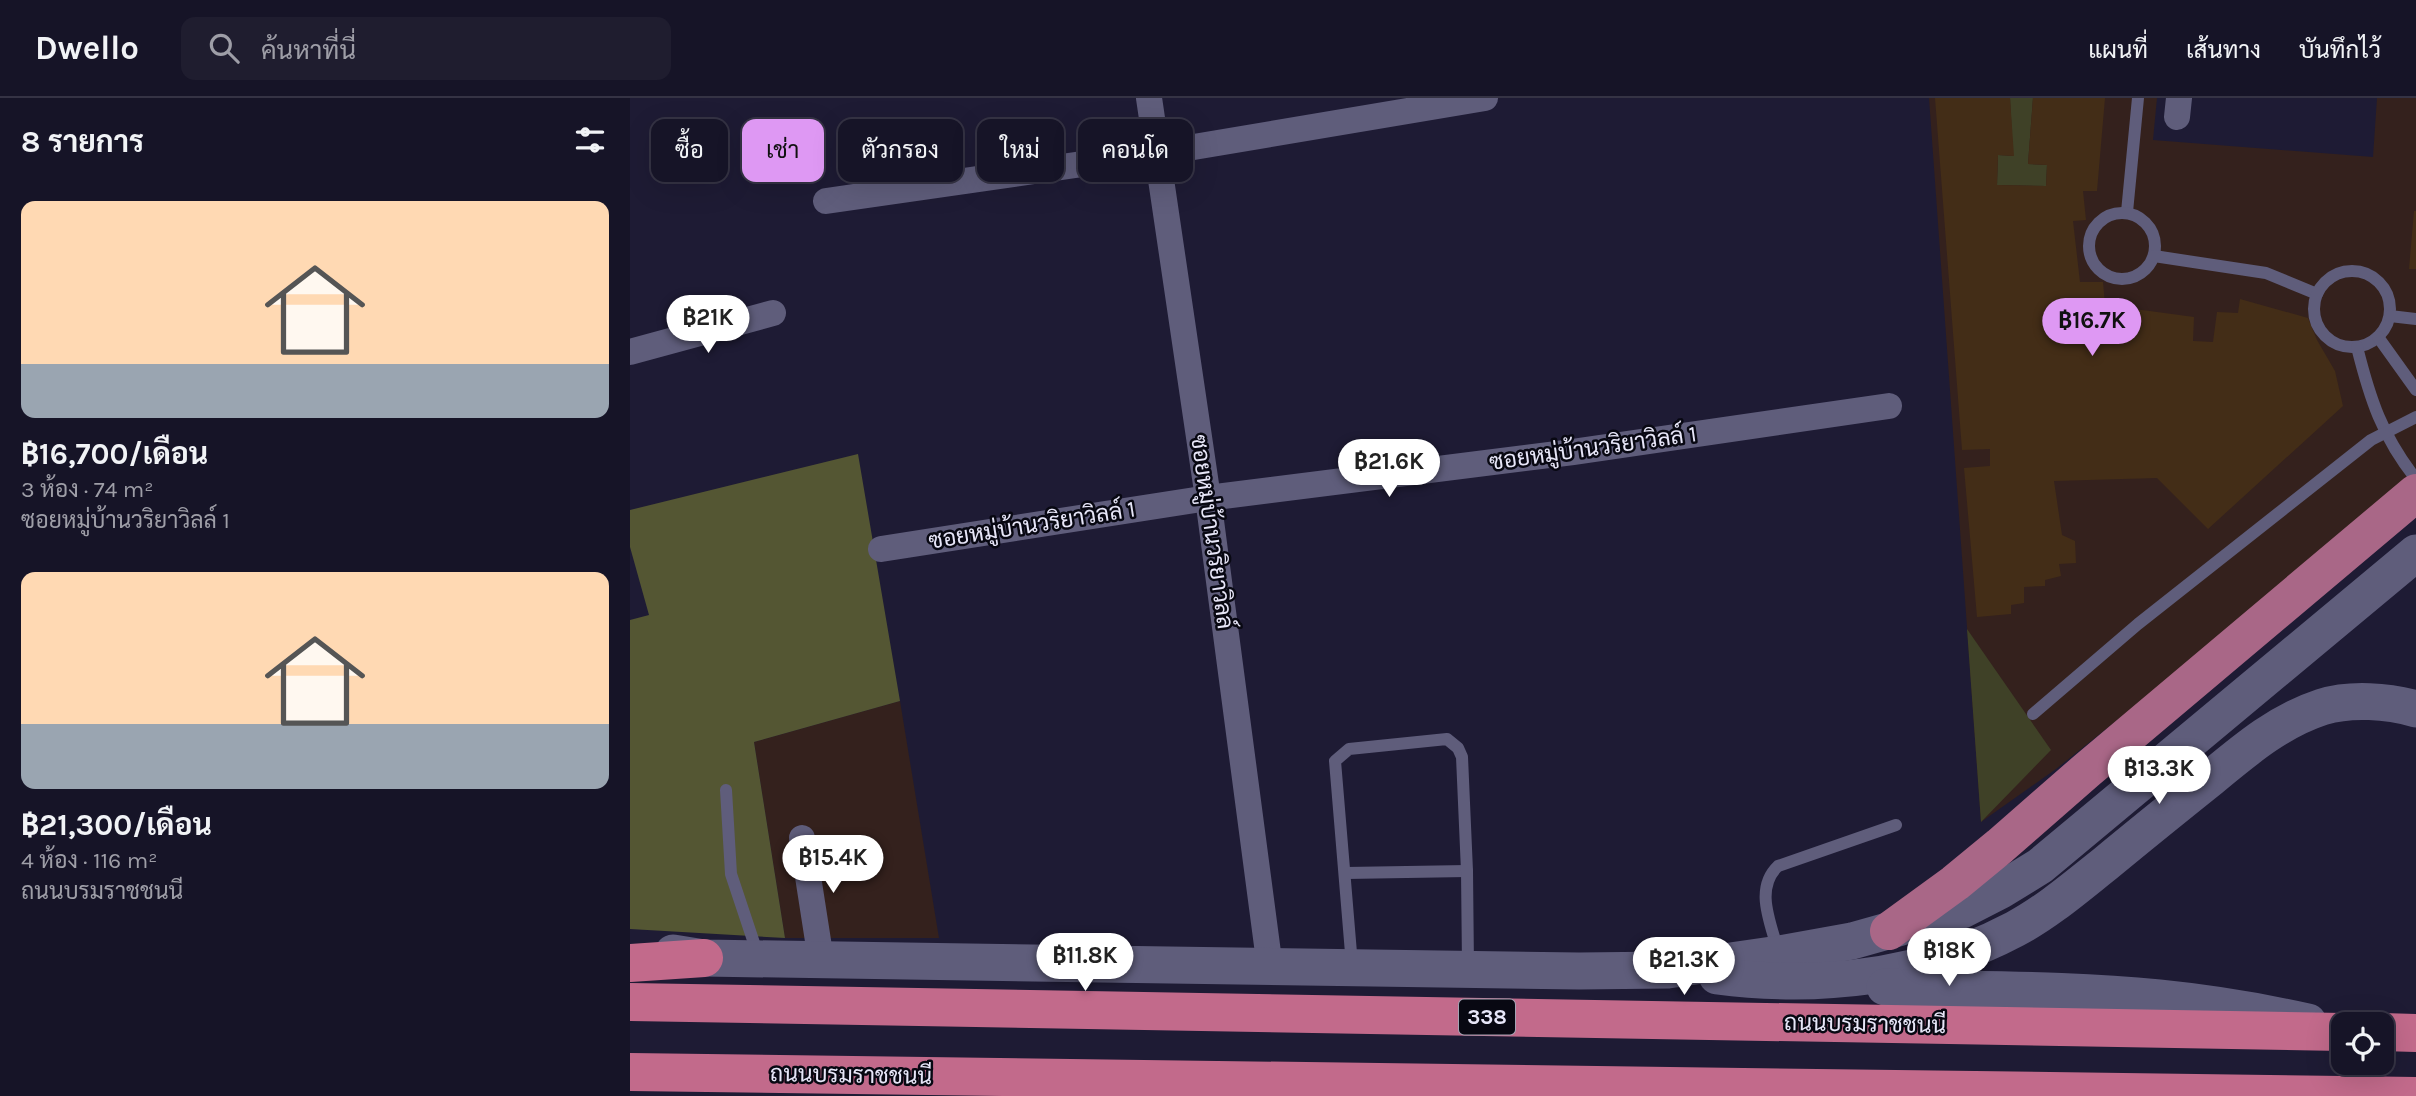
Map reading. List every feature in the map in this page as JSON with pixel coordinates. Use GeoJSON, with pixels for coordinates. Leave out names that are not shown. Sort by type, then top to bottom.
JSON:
{"type":"FeatureCollection","features":[{"type":"Feature","properties":{"kind":"highway"},"geometry":{"type":"LineString","coordinates":[[630,963],[704,958]]}},
{"type":"Feature","properties":{"kind":"highway","name":"ถนนบรมราชชนนี"},"geometry":{"type":"LineString","coordinates":[[630,1002],[2331,1031]]}},
{"type":"Feature","properties":{"kind":"highway"},"geometry":{"type":"LineString","coordinates":[[2394,1032],[2416,1033]]}},
{"type":"Feature","properties":{"kind":"highway"},"geometry":{"type":"LineString","coordinates":[[647,1072],[814,1096]]}},
{"type":"Feature","properties":{"kind":"highway","name":"ถนนบรมราชชนนี"},"geometry":{"type":"LineString","coordinates":[[647,1072],[2416,1096]]}},
{"type":"Feature","properties":{"kind":"main road"},"geometry":{"type":"LineString","coordinates":[[1889,931],[2000,846],[2416,493]]}},
{"type":"Feature","properties":{"kind":"main road"},"geometry":{"type":"LineString","coordinates":[[1668,970],[1852,941],[1962,910],[2001,890],[2040,866],[2416,553]]}},
{"type":"Feature","properties":{"kind":"main road"},"geometry":{"type":"LineString","coordinates":[[1814,982],[1895,972],[1934,963],[2016,929],[2060,900],[2267,732],[2324,706],[2376,702],[2416,709]]}},
{"type":"Feature","properties":{"kind":"main road"},"geometry":{"type":"LineString","coordinates":[[630,947],[704,958],[1468,971],[1668,970],[1762,982],[2052,991],[2159,998],[2255,1011],[2331,1028]]}},
{"type":"Feature","properties":{"kind":"street","name":"ซอยหมู่บ้านวริยาวิลล์"},"geometry":{"type":"LineString","coordinates":[[1149,98],[1152,119]]}},
{"type":"Feature","properties":{"kind":"street"},"geometry":{"type":"LineString","coordinates":[[1193,147],[1485,98]]}},
{"type":"Feature","properties":{"kind":"street"},"geometry":{"type":"LineString","coordinates":[[826,201],[1078,165]]}},
{"type":"Feature","properties":{"kind":"street","name":"ซอยหมู่บ้านวริยาวิลล์"},"geometry":{"type":"LineString","coordinates":[[1162,182],[1208,498],[1270,968]]}},
{"type":"Feature","properties":{"kind":"street"},"geometry":{"type":"LineString","coordinates":[[630,352],[773,313]]}},
{"type":"Feature","properties":{"kind":"street","name":"ซอยหมู่บ้านวริยาวิลล์ 1"},"geometry":{"type":"LineString","coordinates":[[881,549],[1208,498],[1573,452],[1889,406]]}},
{"type":"Feature","properties":{"kind":"street"},"geometry":{"type":"LineString","coordinates":[[802,838],[821,960]]}},
{"type":"Feature","properties":{"kind":"lane"},"geometry":{"type":"LineString","coordinates":[[2127,212],[2138,98]]}},
{"type":"Feature","properties":{"kind":"lane"},"geometry":{"type":"LineString","coordinates":[[2127,212],[2138,216],[2153,233],[2154,256],[2149,265],[2132,278],[2110,278],[2093,264],[2088,244],[2090,233],[2105,216],[2127,212]]}},
{"type":"Feature","properties":{"kind":"lane"},"geometry":{"type":"LineString","coordinates":[[2154,256],[2266,273],[2317,294]]}},
{"type":"Feature","properties":{"kind":"lane"},"geometry":{"type":"LineString","coordinates":[[2361,271],[2381,284],[2387,294],[2390,316],[2378,337],[2368,344],[2344,346],[2331,341],[2315,320],[2317,294],[2324,283],[2334,275],[2361,271]]}},
{"type":"Feature","properties":{"kind":"lane"},"geometry":{"type":"LineString","coordinates":[[2390,316],[2416,319]]}},
{"type":"Feature","properties":{"kind":"lane"},"geometry":{"type":"LineString","coordinates":[[2378,337],[2416,390]]}},
{"type":"Feature","properties":{"kind":"lane"},"geometry":{"type":"LineString","coordinates":[[2357,347],[2367,388],[2385,433],[2416,479]]}},
{"type":"Feature","properties":{"kind":"lane"},"geometry":{"type":"LineString","coordinates":[[2033,714],[2138,624],[2371,440],[2416,417]]}},
{"type":"Feature","properties":{"kind":"lane"},"geometry":{"type":"LineString","coordinates":[[1352,969],[1335,761],[1349,750],[1447,739],[1458,748],[1462,757],[1468,971]]}},
{"type":"Feature","properties":{"kind":"lane"},"geometry":{"type":"LineString","coordinates":[[726,790],[731,874],[759,959]]}},
{"type":"Feature","properties":{"kind":"lane"},"geometry":{"type":"LineString","coordinates":[[1779,954],[1765,897],[1765,887],[1772,872],[1778,866],[1896,825]]}},
{"type":"Feature","properties":{"kind":"lane"},"geometry":{"type":"LineString","coordinates":[[1346,873],[1467,871]]}},
{"type":"Feature","properties":{"kind":"shaded area"},"geometry":{"type":"Polygon","coordinates":[[[1929,98],[2157,98],[2153,140],[2373,157],[2377,98],[2416,98],[2416,481],[2056,769],[1981,822],[1929,98]]]}},
{"type":"Feature","properties":{"kind":"shaded area"},"geometry":{"type":"Polygon","coordinates":[[[900,701],[939,938],[785,938],[754,742],[900,701]]]}},
{"type":"Feature","properties":{"kind":"green space"},"geometry":{"type":"Polygon","coordinates":[[[2010,98],[2033,98],[2028,164],[2047,165],[2046,186],[1997,185],[1998,155],[2013,156],[2010,98]]]}},
{"type":"Feature","properties":{"kind":"green space"},"geometry":{"type":"Polygon","coordinates":[[[858,454],[900,701],[754,742],[785,938],[630,929],[630,620],[649,615],[630,547],[630,510],[858,454]]]}},
{"type":"Feature","properties":{"kind":"green space"},"geometry":{"type":"Polygon","coordinates":[[[1967,629],[2051,750],[1981,822],[1967,629]]]}},
{"type":"Feature","properties":{"kind":"building"},"geometry":{"type":"Polygon","coordinates":[[[1935,98],[2010,98],[2014,156],[1998,155],[1997,185],[2046,186],[2047,165],[2028,164],[2033,98],[2105,98],[2097,191],[2083,191],[2086,220],[2073,221],[2080,282],[2103,282],[2105,305],[2194,317],[2193,341],[2213,342],[2217,312],[2238,313],[2240,299],[2308,318],[2335,371],[2343,406],[2208,529],[2157,478],[2054,481],[2062,535],[2075,541],[2076,563],[2059,564],[2061,576],[2045,580],[2045,586],[2024,587],[2024,603],[2011,605],[2011,614],[1977,617],[1964,468],[1990,466],[1990,449],[1962,450],[1935,98]]]}},
{"type":"Feature","properties":{"kind":"building"},"geometry":{"type":"Polygon","coordinates":[[[2414,211],[2416,269],[2409,269],[2414,211]]]}}]}
